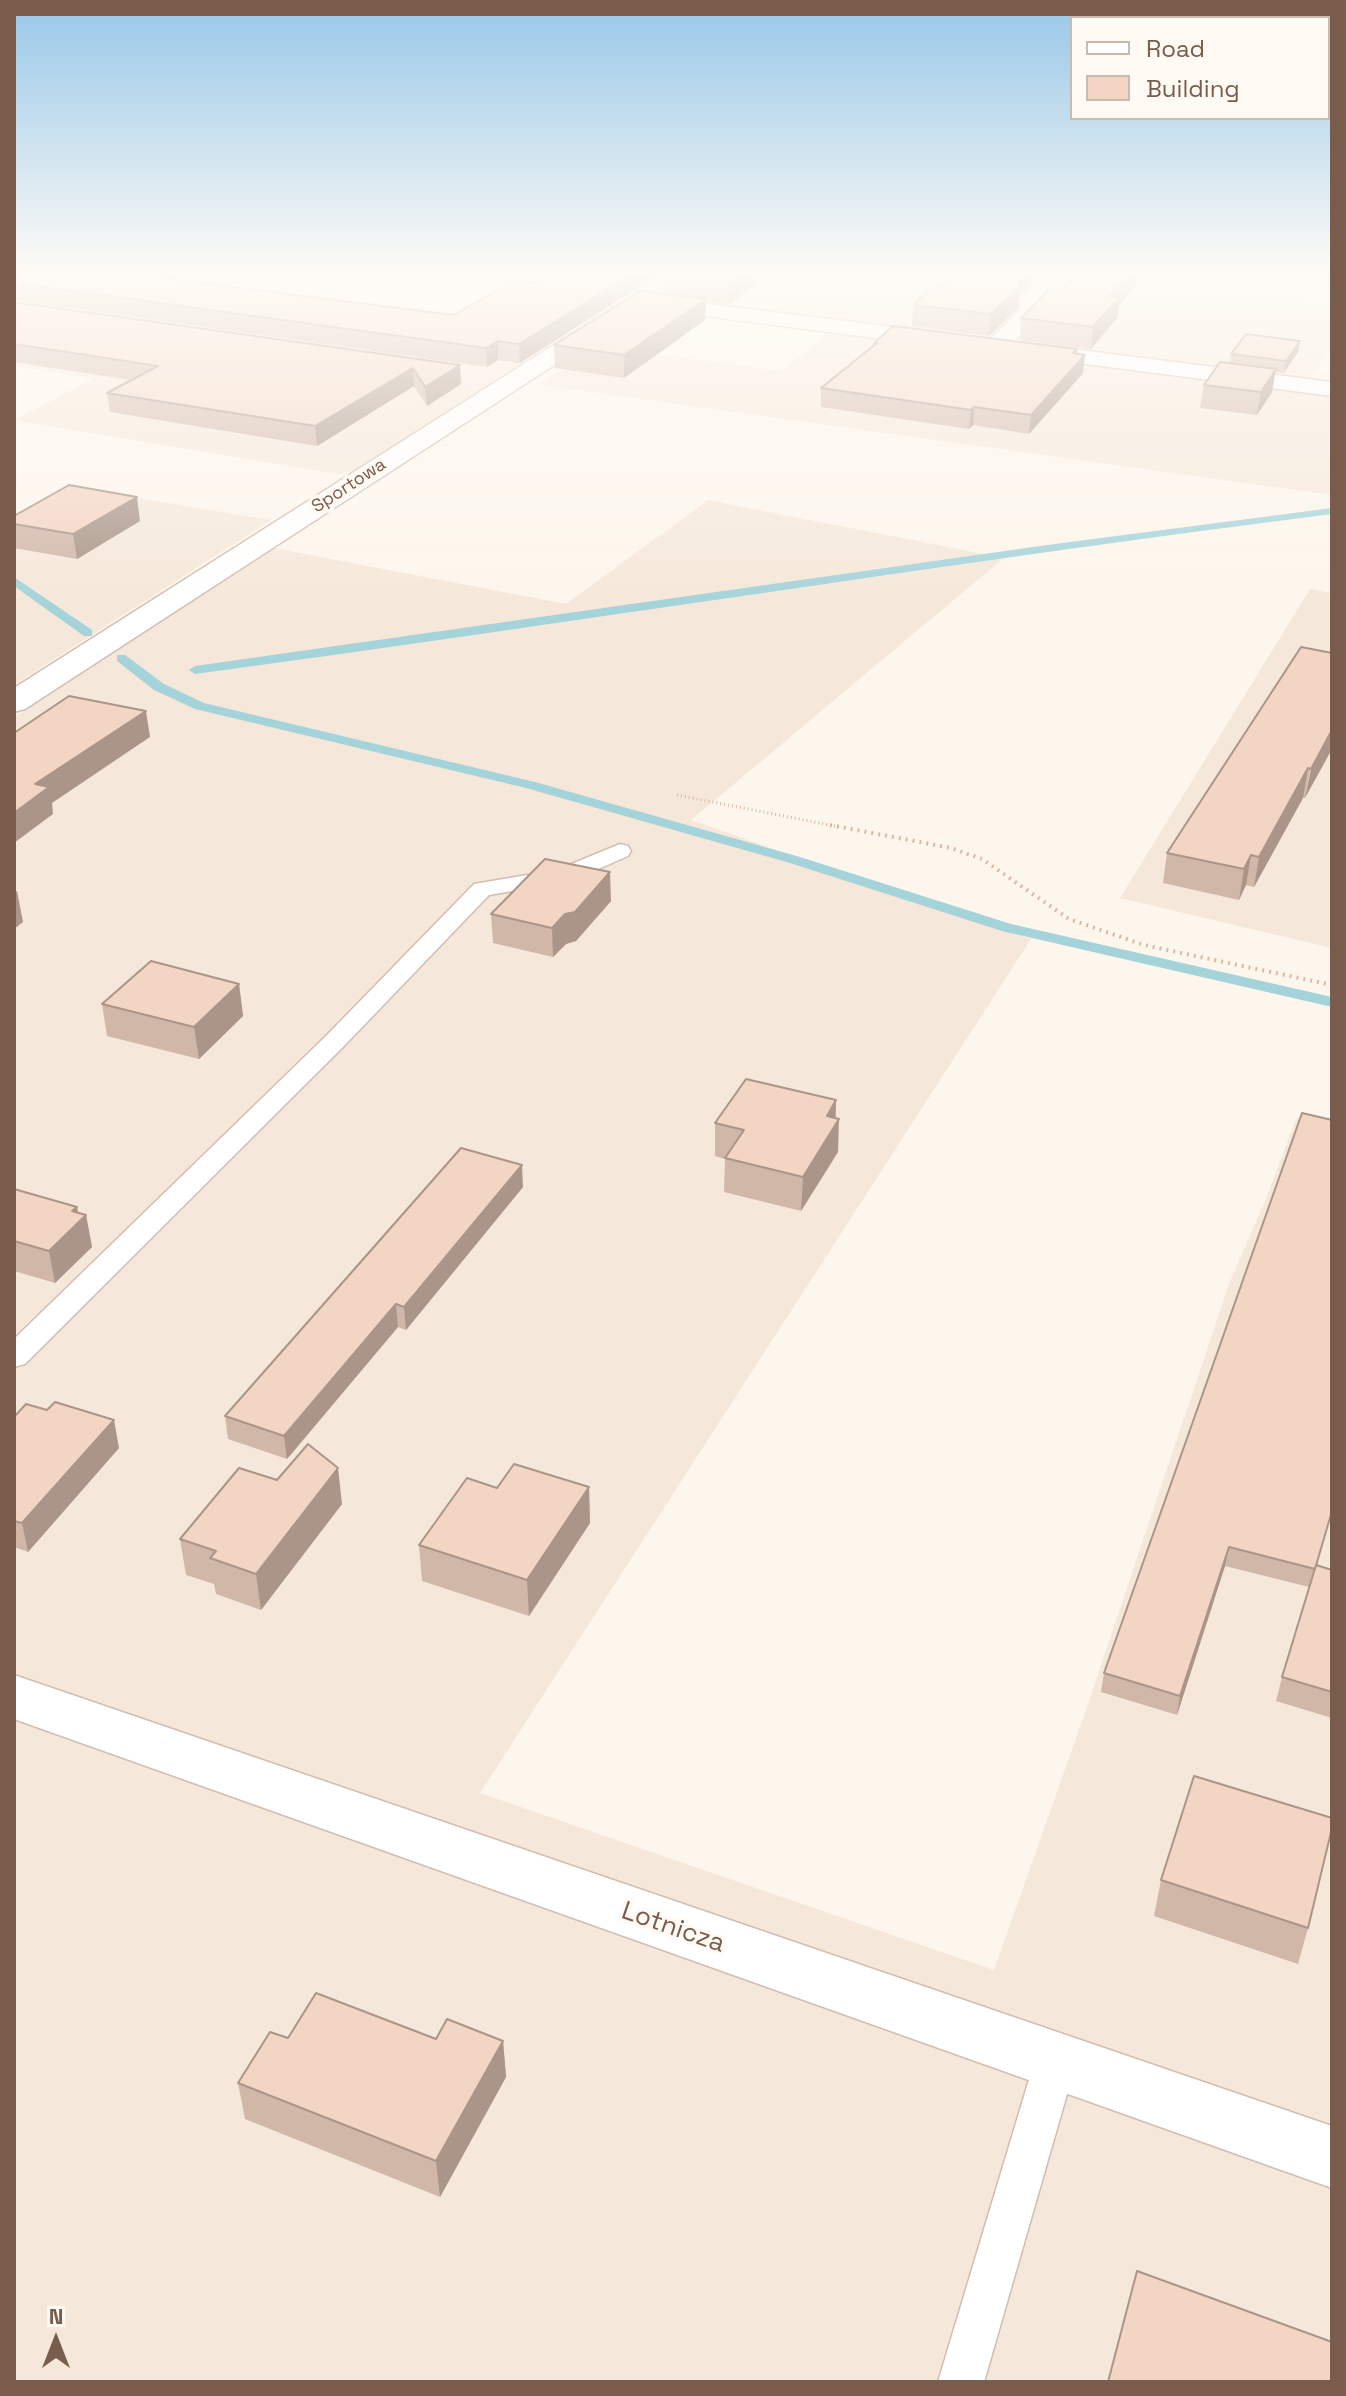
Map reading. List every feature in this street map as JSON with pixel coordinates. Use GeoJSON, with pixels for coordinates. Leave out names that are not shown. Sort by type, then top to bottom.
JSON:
{"type":"FeatureCollection","features":[{"type":"Feature","properties":{"kind":"street","name":"Sportowa"},"geometry":{"type":"LineString","coordinates":[[14,702],[510,383]]}},
{"type":"Feature","properties":{"kind":"street"},"geometry":{"type":"LineString","coordinates":[[1282,383],[1332,389]]}},
{"type":"Feature","properties":{"kind":"street","name":"Lotnicza"},"geometry":{"type":"LineString","coordinates":[[14,1697],[1055,2063],[1332,2157]]}},
{"type":"Feature","properties":{"kind":"lane"},"geometry":{"type":"LineString","coordinates":[[14,1357],[336,1040],[482,889],[563,876],[620,851]]}},
{"type":"Feature","properties":{"kind":"lane"},"geometry":{"type":"LineString","coordinates":[[961,2382],[1055,2063]]}},
{"type":"Feature","properties":{"kind":"path"},"geometry":{"type":"LineString","coordinates":[[677,795],[951,848],[982,859],[1006,873],[1069,919],[1144,945],[1332,985]]}},
{"type":"Feature","properties":{"kind":"shaded area"},"geometry":{"type":"Polygon","coordinates":[[[86,383],[491,383],[355,470],[339,474],[14,420],[86,383]]]}},
{"type":"Feature","properties":{"kind":"shaded area"},"geometry":{"type":"Polygon","coordinates":[[[1239,383],[1332,394],[1332,495],[539,385],[1239,383]]]}},
{"type":"Feature","properties":{"kind":"shaded area"},"geometry":{"type":"Polygon","coordinates":[[[78,488],[271,520],[14,685],[14,512],[21,514],[78,488]]]}},
{"type":"Feature","properties":{"kind":"shaded area"},"geometry":{"type":"Polygon","coordinates":[[[708,500],[1004,558],[691,820],[1031,939],[480,1793],[994,1970],[1086,1710],[1229,1284],[1297,1117],[1332,1125],[1332,2382],[14,2382],[14,717],[274,548],[566,604],[708,500]]]}},
{"type":"Feature","properties":{"kind":"shaded area"},"geometry":{"type":"Polygon","coordinates":[[[1310,589],[1332,593],[1332,948],[1120,898],[1310,589]]]}},
{"type":"Feature","properties":{"kind":"building"},"geometry":{"type":"Polygon","coordinates":[[[126,383],[388,383],[315,426],[107,393],[126,383]]]}},
{"type":"Feature","properties":{"kind":"building"},"geometry":{"type":"Polygon","coordinates":[[[827,383],[1060,383],[1031,415],[974,407],[971,410],[821,388],[827,383]]]}},
{"type":"Feature","properties":{"kind":"building"},"geometry":{"type":"Polygon","coordinates":[[[1206,383],[1267,383],[1261,392],[1204,385],[1206,383]]]}},
{"type":"Feature","properties":{"kind":"building"},"geometry":{"type":"Polygon","coordinates":[[[69,485],[137,497],[73,534],[14,524],[14,516],[69,485]]]}},
{"type":"Feature","properties":{"kind":"building"},"geometry":{"type":"Polygon","coordinates":[[[1301,647],[1332,653],[1332,730],[1259,857],[1251,855],[1244,869],[1167,853],[1301,647]]]}},
{"type":"Feature","properties":{"kind":"building"},"geometry":{"type":"Polygon","coordinates":[[[69,696],[146,711],[35,784],[49,787],[14,813],[14,733],[69,696]]]}},
{"type":"Feature","properties":{"kind":"building"},"geometry":{"type":"Polygon","coordinates":[[[545,859],[610,872],[575,912],[565,914],[552,928],[491,914],[545,859]]]}},
{"type":"Feature","properties":{"kind":"building"},"geometry":{"type":"Polygon","coordinates":[[[151,961],[239,984],[194,1027],[102,1004],[151,961]]]}},
{"type":"Feature","properties":{"kind":"building"},"geometry":{"type":"Polygon","coordinates":[[[746,1079],[836,1100],[827,1116],[839,1119],[803,1177],[725,1158],[744,1130],[715,1123],[746,1079]]]}},
{"type":"Feature","properties":{"kind":"building"},"geometry":{"type":"Polygon","coordinates":[[[1302,1113],[1332,1120],[1332,1511],[1315,1569],[1229,1547],[1180,1696],[1104,1673],[1302,1113]]]}},
{"type":"Feature","properties":{"kind":"building"},"geometry":{"type":"Polygon","coordinates":[[[461,1148],[522,1165],[404,1307],[396,1304],[284,1436],[225,1416],[461,1148]]]}},
{"type":"Feature","properties":{"kind":"building"},"geometry":{"type":"Polygon","coordinates":[[[14,1189],[77,1207],[72,1211],[86,1215],[49,1251],[14,1241],[14,1189]]]}},
{"type":"Feature","properties":{"kind":"building"},"geometry":{"type":"Polygon","coordinates":[[[55,1402],[114,1420],[22,1523],[14,1521],[14,1417],[26,1404],[47,1410],[55,1402]]]}},
{"type":"Feature","properties":{"kind":"building"},"geometry":{"type":"Polygon","coordinates":[[[308,1444],[338,1468],[256,1574],[210,1558],[216,1551],[180,1539],[239,1468],[277,1480],[308,1444]]]}},
{"type":"Feature","properties":{"kind":"building"},"geometry":{"type":"Polygon","coordinates":[[[514,1464],[589,1487],[527,1580],[419,1545],[467,1478],[497,1488],[514,1464]]]}},
{"type":"Feature","properties":{"kind":"building"},"geometry":{"type":"Polygon","coordinates":[[[1316,1565],[1332,1570],[1332,1692],[1282,1677],[1316,1565]]]}},
{"type":"Feature","properties":{"kind":"building"},"geometry":{"type":"Polygon","coordinates":[[[1194,1776],[1332,1818],[1308,1928],[1161,1880],[1194,1776]]]}},
{"type":"Feature","properties":{"kind":"building"},"geometry":{"type":"Polygon","coordinates":[[[316,1993],[436,2039],[447,2019],[503,2041],[436,2161],[238,2083],[270,2032],[288,2038],[316,1993]]]}},
{"type":"Feature","properties":{"kind":"building"},"geometry":{"type":"Polygon","coordinates":[[[1137,2271],[1332,2342],[1332,2382],[1108,2382],[1137,2271]]]}},
{"type":"Feature","properties":{"kind":"waterway"},"geometry":{"type":"LineString","coordinates":[[195,670],[1047,548],[1332,511]]}},
{"type":"Feature","properties":{"kind":"waterway"},"geometry":{"type":"LineString","coordinates":[[14,581],[88,633]]}},
{"type":"Feature","properties":{"kind":"waterway"},"geometry":{"type":"LineString","coordinates":[[121,658],[159,687],[200,706],[530,785],[795,860],[1007,928],[1332,1002]]}}]}
